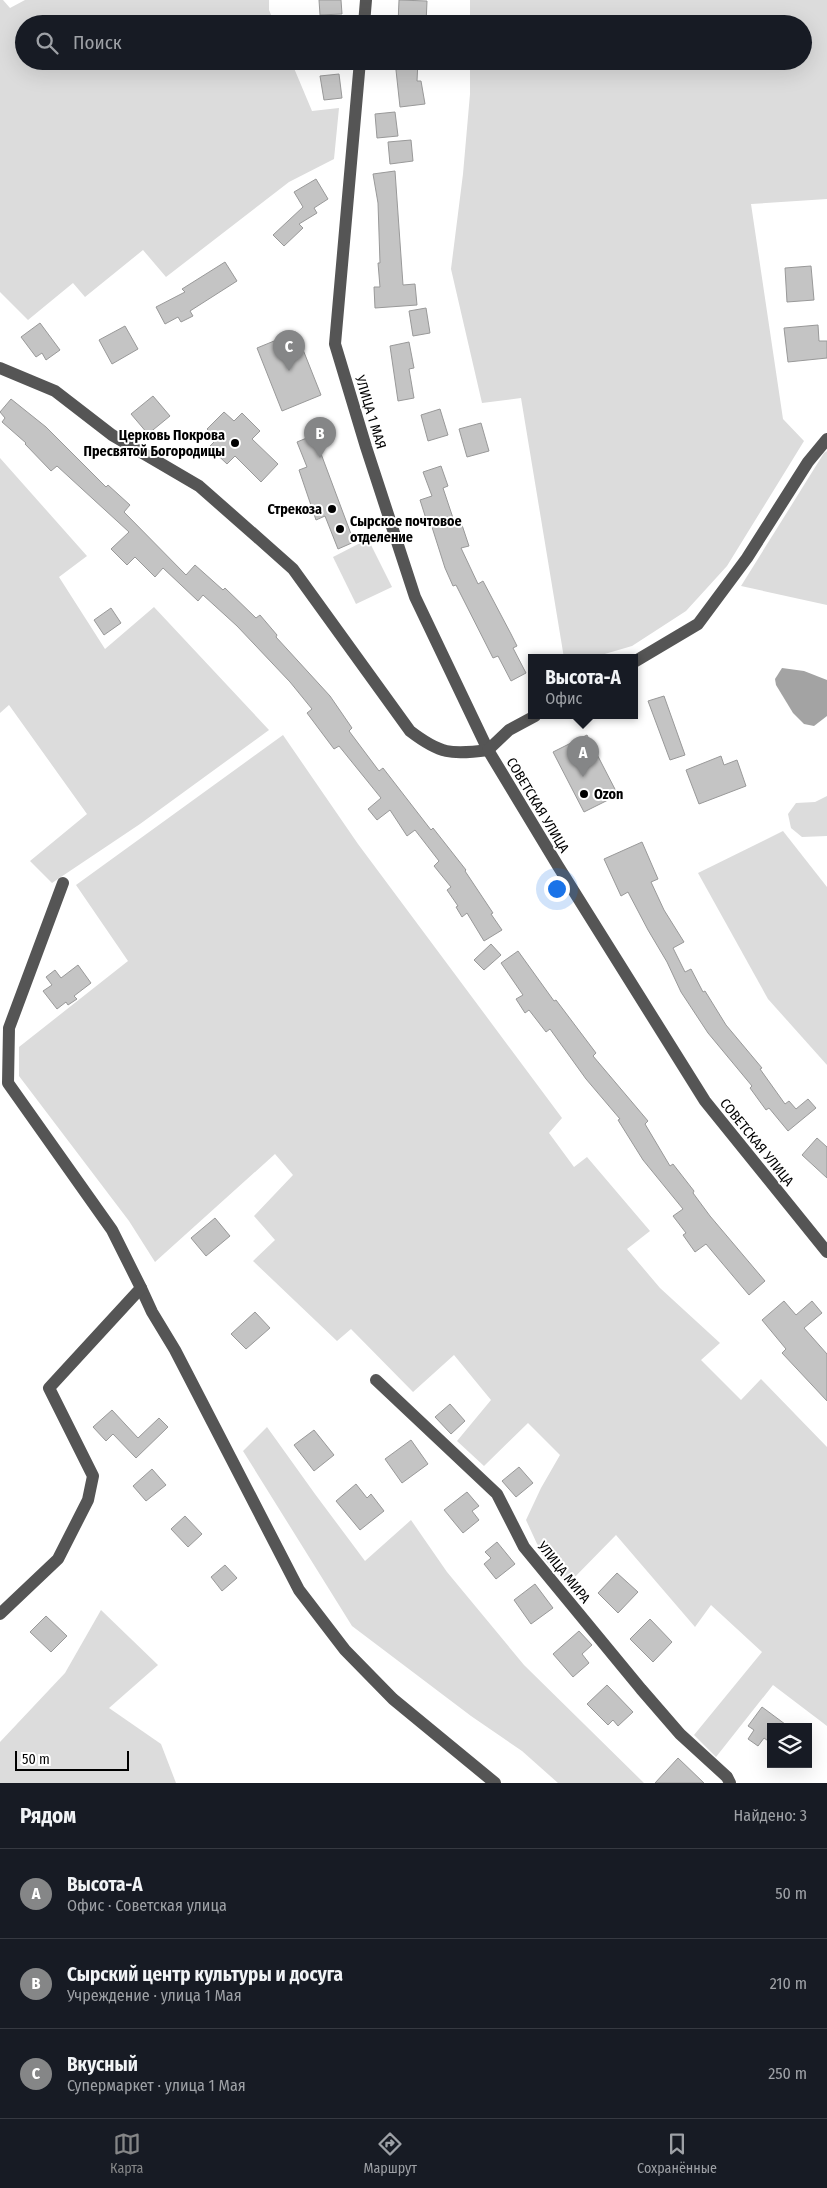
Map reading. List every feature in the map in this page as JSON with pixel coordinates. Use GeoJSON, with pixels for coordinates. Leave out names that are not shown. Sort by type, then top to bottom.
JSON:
{"type":"FeatureCollection","features":[{"type":"Feature","properties":{"kind":"street"},"geometry":{"type":"LineString","coordinates":[[365,15],[366,0]]}},
{"type":"Feature","properties":{"kind":"street","name":"УЛИЦА 1 МАЯ"},"geometry":{"type":"LineString","coordinates":[[359,70],[335,344],[415,597],[488,750]]}},
{"type":"Feature","properties":{"kind":"street","name":"СОВЕТСКАЯ УЛИЦА"},"geometry":{"type":"LineString","coordinates":[[0,368],[55,391],[112,435],[198,486],[257,537],[293,569],[410,731],[429,746],[448,752],[465,753],[488,750],[705,1101],[827,1252]]}},
{"type":"Feature","properties":{"kind":"street"},"geometry":{"type":"LineString","coordinates":[[638,660],[698,624],[747,558],[808,462],[827,439]]}},
{"type":"Feature","properties":{"kind":"street"},"geometry":{"type":"LineString","coordinates":[[488,750],[509,730],[529,719]]}},
{"type":"Feature","properties":{"kind":"street"},"geometry":{"type":"LineString","coordinates":[[63,883],[9,1028],[8,1083],[112,1230],[152,1312],[180,1358],[299,1590],[345,1650],[393,1699],[495,1783]]}},
{"type":"Feature","properties":{"kind":"street"},"geometry":{"type":"LineString","coordinates":[[0,1614],[58,1559],[88,1500],[92,1484],[93,1476],[49,1388],[141,1288]]}},
{"type":"Feature","properties":{"kind":"street","name":"УЛИЦА МИРА"},"geometry":{"type":"LineString","coordinates":[[376,1380],[497,1494],[524,1547],[680,1734],[730,1783]]}},
{"type":"Feature","properties":{"kind":"shaded area"},"geometry":{"type":"Polygon","coordinates":[[[0,0],[3,0],[10,8],[25,0],[269,0],[271,15],[15,15],[15,70],[295,70],[312,111],[339,108],[334,159],[289,182],[166,277],[143,250],[85,297],[73,283],[28,320],[0,292],[0,0]]]}},
{"type":"Feature","properties":{"kind":"shaded area"},"geometry":{"type":"Polygon","coordinates":[[[470,0],[827,0],[827,199],[751,204],[783,419],[804,441],[727,566],[686,611],[632,646],[605,654],[563,654],[521,398],[482,403],[451,269],[463,174],[470,94],[470,70],[812,70],[812,15],[470,15],[470,0]]]}},
{"type":"Feature","properties":{"kind":"shaded area"},"geometry":{"type":"Polygon","coordinates":[[[827,451],[827,605],[741,586],[824,453],[827,451]]]}},
{"type":"Feature","properties":{"kind":"shaded area"},"geometry":{"type":"Polygon","coordinates":[[[0,458],[87,556],[59,577],[105,649],[154,607],[269,730],[140,824],[52,883],[30,861],[87,814],[9,705],[0,713],[0,458]]]}},
{"type":"Feature","properties":{"kind":"shaded area"},"geometry":{"type":"Polygon","coordinates":[[[368,539],[392,587],[356,604],[333,557],[368,539]]]}},
{"type":"Feature","properties":{"kind":"shaded area"},"geometry":{"type":"Polygon","coordinates":[[[782,668],[804,671],[827,680],[827,716],[814,726],[804,724],[793,713],[776,685],[775,679],[782,668]]]}},
{"type":"Feature","properties":{"kind":"shaded area"},"geometry":{"type":"Polygon","coordinates":[[[283,735],[358,844],[562,1118],[549,1133],[574,1167],[587,1157],[650,1231],[627,1249],[660,1288],[720,1343],[701,1360],[741,1400],[761,1379],[827,1447],[827,1726],[773,1685],[716,1757],[694,1735],[762,1652],[711,1605],[695,1627],[616,1535],[567,1585],[544,1559],[526,1520],[541,1488],[560,1455],[528,1423],[484,1466],[457,1441],[491,1400],[454,1355],[413,1392],[351,1329],[337,1341],[253,1261],[275,1240],[254,1216],[293,1175],[275,1154],[155,1262],[129,1221],[19,1076],[19,1047],[128,961],[76,885],[283,735]]]}},
{"type":"Feature","properties":{"kind":"shaded area"},"geometry":{"type":"Polygon","coordinates":[[[827,796],[827,836],[802,837],[791,828],[788,814],[796,803],[815,802],[827,796]]]}},
{"type":"Feature","properties":{"kind":"shaded area"},"geometry":{"type":"Polygon","coordinates":[[[783,831],[827,887],[827,1065],[768,999],[698,873],[783,831]]]}},
{"type":"Feature","properties":{"kind":"shaded area"},"geometry":{"type":"Polygon","coordinates":[[[267,1427],[365,1561],[411,1520],[447,1572],[524,1665],[644,1783],[558,1783],[522,1751],[471,1716],[352,1626],[243,1451],[267,1427]]]}},
{"type":"Feature","properties":{"kind":"shaded area"},"geometry":{"type":"Polygon","coordinates":[[[101,1610],[158,1665],[109,1708],[161,1744],[176,1783],[0,1783],[0,1742],[65,1673],[101,1610]]]}},
{"type":"Feature","properties":{"kind":"building"},"geometry":{"type":"Polygon","coordinates":[[[319,0],[341,0],[342,14],[320,15],[319,0]]]}},
{"type":"Feature","properties":{"kind":"building"},"geometry":{"type":"Polygon","coordinates":[[[399,0],[427,1],[426,15],[398,15],[399,0]]]}},
{"type":"Feature","properties":{"kind":"building"},"geometry":{"type":"Polygon","coordinates":[[[396,70],[418,70],[417,81],[421,81],[425,104],[400,107],[396,70]]]}},
{"type":"Feature","properties":{"kind":"building"},"geometry":{"type":"Polygon","coordinates":[[[339,74],[342,98],[324,100],[320,76],[339,74]]]}},
{"type":"Feature","properties":{"kind":"building"},"geometry":{"type":"Polygon","coordinates":[[[395,112],[398,136],[377,138],[375,114],[395,112]]]}},
{"type":"Feature","properties":{"kind":"building"},"geometry":{"type":"Polygon","coordinates":[[[411,140],[413,161],[390,164],[388,142],[411,140]]]}},
{"type":"Feature","properties":{"kind":"building"},"geometry":{"type":"Polygon","coordinates":[[[395,171],[403,285],[415,284],[417,305],[375,308],[374,287],[380,287],[378,263],[380,263],[378,203],[373,174],[395,171]]]}},
{"type":"Feature","properties":{"kind":"building"},"geometry":{"type":"Polygon","coordinates":[[[316,179],[328,199],[314,208],[317,213],[299,224],[303,228],[284,246],[273,235],[303,207],[294,192],[316,179]]]}},
{"type":"Feature","properties":{"kind":"building"},"geometry":{"type":"Polygon","coordinates":[[[225,262],[237,281],[190,311],[193,316],[181,322],[178,317],[165,324],[156,307],[185,292],[182,289],[225,262]]]}},
{"type":"Feature","properties":{"kind":"building"},"geometry":{"type":"Polygon","coordinates":[[[811,266],[814,300],[787,302],[785,268],[811,266]]]}},
{"type":"Feature","properties":{"kind":"building"},"geometry":{"type":"Polygon","coordinates":[[[426,308],[430,333],[413,336],[409,311],[426,308]]]}},
{"type":"Feature","properties":{"kind":"building"},"geometry":{"type":"Polygon","coordinates":[[[40,323],[60,350],[46,360],[42,353],[36,357],[21,337],[40,323]]]}},
{"type":"Feature","properties":{"kind":"building"},"geometry":{"type":"Polygon","coordinates":[[[818,325],[819,341],[827,341],[827,358],[788,362],[784,328],[818,325]]]}},
{"type":"Feature","properties":{"kind":"building"},"geometry":{"type":"Polygon","coordinates":[[[125,326],[138,349],[112,364],[99,340],[125,326]]]}},
{"type":"Feature","properties":{"kind":"building"},"geometry":{"type":"Polygon","coordinates":[[[296,332],[321,395],[282,411],[257,348],[296,332]]]}},
{"type":"Feature","properties":{"kind":"building"},"geometry":{"type":"Polygon","coordinates":[[[409,342],[414,368],[409,369],[414,398],[398,401],[390,346],[409,342]]]}},
{"type":"Feature","properties":{"kind":"building"},"geometry":{"type":"Polygon","coordinates":[[[153,396],[170,416],[148,434],[131,414],[153,396]]]}},
{"type":"Feature","properties":{"kind":"building"},"geometry":{"type":"Polygon","coordinates":[[[11,399],[46,427],[106,487],[108,485],[130,505],[124,512],[186,575],[195,565],[223,590],[225,588],[256,618],[260,615],[277,635],[276,637],[330,696],[352,728],[349,731],[379,771],[383,768],[431,830],[433,828],[466,870],[502,930],[484,941],[467,913],[462,917],[456,907],[458,906],[447,890],[451,887],[434,866],[439,861],[415,830],[407,836],[390,810],[377,820],[368,809],[381,798],[339,746],[334,749],[307,713],[312,709],[290,682],[237,626],[203,595],[198,601],[163,568],[155,577],[135,557],[127,565],[111,549],[129,532],[57,466],[51,471],[26,443],[2,422],[5,418],[0,412],[11,399]]]}},
{"type":"Feature","properties":{"kind":"building"},"geometry":{"type":"Polygon","coordinates":[[[440,409],[448,435],[428,441],[421,415],[440,409]]]}},
{"type":"Feature","properties":{"kind":"building","name":"Церковь Покрова Пресвятой Богородицы"},"geometry":{"type":"Polygon","coordinates":[[[224,412],[234,421],[242,413],[260,431],[252,439],[278,464],[261,482],[235,456],[227,464],[209,447],[217,439],[207,429],[224,412]]]}},
{"type":"Feature","properties":{"kind":"building"},"geometry":{"type":"Polygon","coordinates":[[[481,423],[489,451],[467,457],[459,429],[481,423]]]}},
{"type":"Feature","properties":{"kind":"building"},"geometry":{"type":"Polygon","coordinates":[[[314,435],[354,542],[338,549],[325,516],[316,520],[299,470],[307,467],[297,442],[314,435]]]}},
{"type":"Feature","properties":{"kind":"building"},"geometry":{"type":"Polygon","coordinates":[[[441,466],[448,486],[443,488],[455,524],[461,522],[469,546],[461,548],[478,584],[483,581],[511,634],[517,646],[513,648],[526,673],[511,681],[498,656],[493,658],[456,585],[453,586],[445,568],[431,524],[428,525],[420,500],[432,496],[423,472],[441,466]]]}},
{"type":"Feature","properties":{"kind":"building"},"geometry":{"type":"Polygon","coordinates":[[[111,608],[121,623],[104,635],[94,620],[111,608]]]}},
{"type":"Feature","properties":{"kind":"building"},"geometry":{"type":"Polygon","coordinates":[[[664,696],[685,755],[670,760],[648,701],[664,696]]]}},
{"type":"Feature","properties":{"kind":"building"},"geometry":{"type":"Polygon","coordinates":[[[587,735],[618,795],[584,812],[553,752],[587,735]]]}},
{"type":"Feature","properties":{"kind":"building"},"geometry":{"type":"Polygon","coordinates":[[[721,756],[724,765],[737,760],[746,786],[699,804],[686,770],[721,756]]]}},
{"type":"Feature","properties":{"kind":"building"},"geometry":{"type":"Polygon","coordinates":[[[642,842],[658,879],[651,882],[664,910],[684,942],[673,948],[685,972],[691,969],[703,992],[705,991],[726,1025],[762,1068],[760,1069],[785,1104],[789,1101],[796,1109],[808,1099],[816,1108],[788,1131],[769,1108],[766,1110],[750,1088],[752,1086],[708,1033],[681,992],[667,962],[628,892],[621,896],[604,859],[642,842]]]}},
{"type":"Feature","properties":{"kind":"building"},"geometry":{"type":"Polygon","coordinates":[[[491,944],[501,955],[484,970],[474,960],[491,944]]]}},
{"type":"Feature","properties":{"kind":"building"},"geometry":{"type":"Polygon","coordinates":[[[518,951],[554,1001],[556,1000],[596,1053],[593,1056],[648,1121],[645,1124],[670,1166],[673,1164],[710,1216],[765,1281],[749,1295],[706,1244],[695,1252],[683,1235],[686,1233],[673,1216],[683,1209],[643,1160],[618,1120],[620,1119],[586,1079],[550,1029],[546,1032],[529,1010],[525,1013],[516,999],[523,995],[501,963],[518,951]]]}},
{"type":"Feature","properties":{"kind":"building"},"geometry":{"type":"Polygon","coordinates":[[[78,965],[91,983],[74,996],[77,999],[68,1005],[66,1002],[57,1009],[43,991],[52,985],[46,977],[55,970],[61,978],[78,965]]]}},
{"type":"Feature","properties":{"kind":"building"},"geometry":{"type":"Polygon","coordinates":[[[817,1138],[827,1147],[827,1178],[802,1155],[817,1138]]]}},
{"type":"Feature","properties":{"kind":"building"},"geometry":{"type":"Polygon","coordinates":[[[215,1218],[230,1236],[206,1256],[191,1238],[215,1218]]]}},
{"type":"Feature","properties":{"kind":"building"},"geometry":{"type":"Polygon","coordinates":[[[784,1301],[796,1315],[812,1301],[822,1313],[804,1328],[827,1354],[827,1401],[782,1353],[786,1349],[762,1320],[784,1301]]]}},
{"type":"Feature","properties":{"kind":"building"},"geometry":{"type":"Polygon","coordinates":[[[255,1312],[270,1328],[246,1349],[231,1334],[255,1312]]]}},
{"type":"Feature","properties":{"kind":"building"},"geometry":{"type":"Polygon","coordinates":[[[450,1404],[465,1421],[451,1434],[435,1417],[450,1404]]]}},
{"type":"Feature","properties":{"kind":"building"},"geometry":{"type":"Polygon","coordinates":[[[112,1410],[138,1438],[159,1418],[168,1427],[136,1458],[113,1434],[106,1441],[93,1427],[112,1410]]]}},
{"type":"Feature","properties":{"kind":"building"},"geometry":{"type":"Polygon","coordinates":[[[314,1430],[334,1455],[314,1471],[294,1445],[314,1430]]]}},
{"type":"Feature","properties":{"kind":"building"},"geometry":{"type":"Polygon","coordinates":[[[411,1440],[428,1464],[402,1483],[385,1459],[411,1440]]]}},
{"type":"Feature","properties":{"kind":"building"},"geometry":{"type":"Polygon","coordinates":[[[519,1467],[533,1483],[516,1497],[502,1481],[519,1467]]]}},
{"type":"Feature","properties":{"kind":"building"},"geometry":{"type":"Polygon","coordinates":[[[152,1469],[166,1485],[146,1501],[133,1486],[152,1469]]]}},
{"type":"Feature","properties":{"kind":"building"},"geometry":{"type":"Polygon","coordinates":[[[356,1484],[367,1498],[371,1494],[384,1511],[360,1530],[336,1501],[356,1484]]]}},
{"type":"Feature","properties":{"kind":"building"},"geometry":{"type":"Polygon","coordinates":[[[467,1492],[479,1506],[472,1511],[479,1520],[463,1533],[444,1510],[467,1492]]]}},
{"type":"Feature","properties":{"kind":"building"},"geometry":{"type":"Polygon","coordinates":[[[185,1516],[202,1534],[188,1547],[171,1529],[185,1516]]]}},
{"type":"Feature","properties":{"kind":"building"},"geometry":{"type":"Polygon","coordinates":[[[497,1542],[515,1564],[496,1579],[484,1564],[491,1558],[485,1552],[497,1542]]]}},
{"type":"Feature","properties":{"kind":"building"},"geometry":{"type":"Polygon","coordinates":[[[225,1565],[237,1578],[222,1591],[211,1577],[225,1565]]]}},
{"type":"Feature","properties":{"kind":"building"},"geometry":{"type":"Polygon","coordinates":[[[617,1573],[638,1592],[618,1613],[598,1593],[617,1573]]]}},
{"type":"Feature","properties":{"kind":"building"},"geometry":{"type":"Polygon","coordinates":[[[535,1584],[553,1608],[531,1624],[514,1600],[535,1584]]]}},
{"type":"Feature","properties":{"kind":"building"},"geometry":{"type":"Polygon","coordinates":[[[46,1616],[67,1636],[51,1652],[30,1632],[46,1616]]]}},
{"type":"Feature","properties":{"kind":"building"},"geometry":{"type":"Polygon","coordinates":[[[650,1619],[672,1642],[653,1662],[630,1639],[650,1619]]]}},
{"type":"Feature","properties":{"kind":"building"},"geometry":{"type":"Polygon","coordinates":[[[579,1631],[592,1645],[582,1654],[589,1663],[573,1677],[553,1654],[579,1631]]]}},
{"type":"Feature","properties":{"kind":"building"},"geometry":{"type":"Polygon","coordinates":[[[607,1685],[633,1712],[618,1726],[613,1720],[608,1725],[587,1704],[607,1685]]]}},
{"type":"Feature","properties":{"kind":"building"},"geometry":{"type":"Polygon","coordinates":[[[762,1707],[784,1723],[767,1723],[767,1740],[764,1738],[758,1746],[748,1739],[754,1730],[748,1726],[762,1707]]]}},
{"type":"Feature","properties":{"kind":"building"},"geometry":{"type":"Polygon","coordinates":[[[678,1758],[704,1783],[655,1783],[678,1758]]]}},
{"type":"Feature","properties":{"kind":"place","name":"Вкусный"},"geometry":{"type":"Point","coordinates":[289,371]}},
{"type":"Feature","properties":{"kind":"place","name":"Церковь Покрова Пресвятой Богородицы"},"geometry":{"type":"Point","coordinates":[235,443]}},
{"type":"Feature","properties":{"kind":"place","name":"Сырский центр культуры и досуга"},"geometry":{"type":"Point","coordinates":[320,458]}},
{"type":"Feature","properties":{"kind":"place","name":"Стрекоза"},"geometry":{"type":"Point","coordinates":[332,509]}},
{"type":"Feature","properties":{"kind":"place","name":"Сырское почтовое отделение"},"geometry":{"type":"Point","coordinates":[340,529]}},
{"type":"Feature","properties":{"kind":"place","name":"Высота-А"},"geometry":{"type":"Point","coordinates":[583,777]}},
{"type":"Feature","properties":{"kind":"place","name":"Ozon"},"geometry":{"type":"Point","coordinates":[584,794]}}]}
